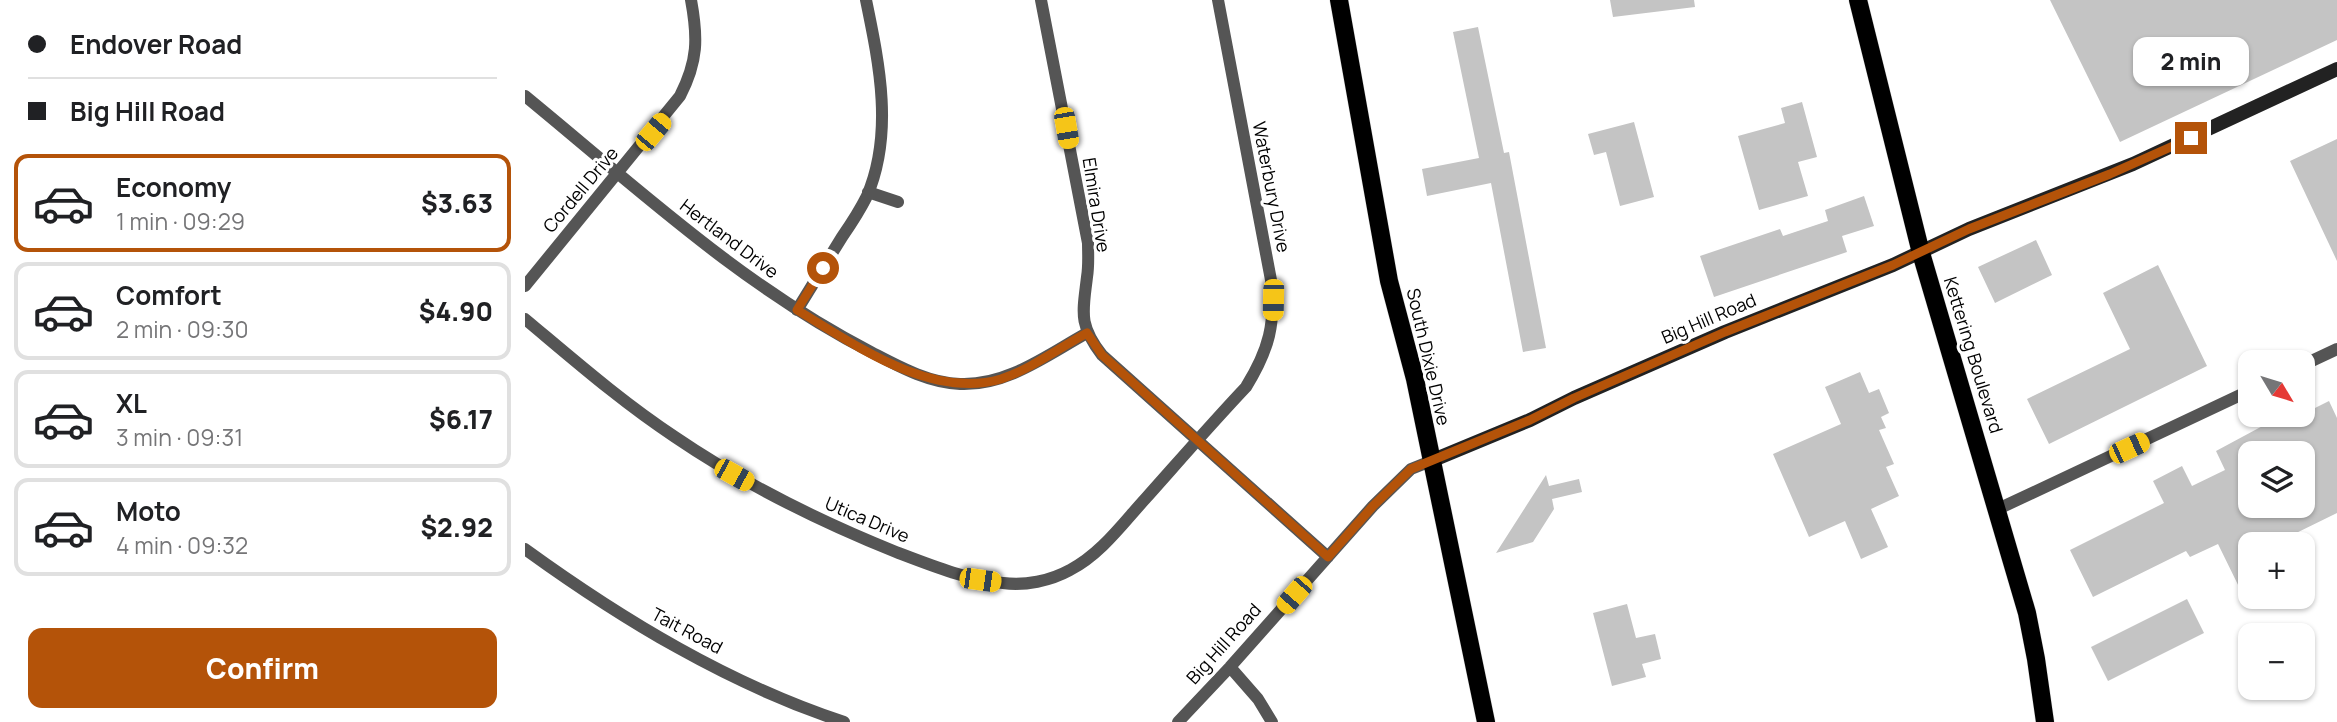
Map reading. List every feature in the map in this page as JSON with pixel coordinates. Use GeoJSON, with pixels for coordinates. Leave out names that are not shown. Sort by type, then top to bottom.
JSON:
{"type":"FeatureCollection","features":[{"type":"Feature","properties":{"kind":"main road","name":"South Dixie Drive"},"geometry":{"type":"LineString","coordinates":[[1339,0],[1389,281],[1415,379],[1486,722]]}},
{"type":"Feature","properties":{"kind":"main road","name":"Kettering Boulevard"},"geometry":{"type":"LineString","coordinates":[[1858,0],[1921,253],[2027,613],[2045,722]]}},
{"type":"Feature","properties":{"kind":"street","name":"Cordell Drive"},"geometry":{"type":"LineString","coordinates":[[525,286],[670,111],[689,80],[697,47],[697,30],[691,0]]}},
{"type":"Feature","properties":{"kind":"street"},"geometry":{"type":"LineString","coordinates":[[797,310],[863,205],[877,158],[882,115],[877,52],[866,0]]}},
{"type":"Feature","properties":{"kind":"street","name":"Elmira Drive"},"geometry":{"type":"LineString","coordinates":[[1041,0],[1087,243],[1088,267],[1082,306],[1087,333]]}},
{"type":"Feature","properties":{"kind":"street","name":"Waterbury Drive"},"geometry":{"type":"LineString","coordinates":[[1197,441],[1246,387],[1259,367],[1273,320],[1271,280],[1217,0]]}},
{"type":"Feature","properties":{"kind":"street","name":"Big Hill Road"},"geometry":{"type":"LineString","coordinates":[[1178,722],[1373,506],[1411,469],[1530,420],[1725,332],[1921,253],[1969,229],[2133,164],[2337,69]]}},
{"type":"Feature","properties":{"kind":"street","name":"Hertland Drive"},"geometry":{"type":"LineString","coordinates":[[525,96],[715,254],[797,310],[891,363],[927,378],[962,384],[984,383],[1009,375],[1087,333]]}},
{"type":"Feature","properties":{"kind":"street"},"geometry":{"type":"LineString","coordinates":[[868,192],[898,202]]}},
{"type":"Feature","properties":{"kind":"street","name":"Utica Drive"},"geometry":{"type":"LineString","coordinates":[[525,319],[620,398],[734,475],[845,532],[917,560],[980,580],[1005,584],[1035,582],[1069,571],[1082,563],[1101,548],[1197,441]]}},
{"type":"Feature","properties":{"kind":"street"},"geometry":{"type":"LineString","coordinates":[[1087,333],[1102,355],[1328,557]]}},
{"type":"Feature","properties":{"kind":"street"},"geometry":{"type":"LineString","coordinates":[[2315,359],[2337,349]]}},
{"type":"Feature","properties":{"kind":"street"},"geometry":{"type":"LineString","coordinates":[[1997,509],[2238,396]]}},
{"type":"Feature","properties":{"kind":"street","name":"Tait Road"},"geometry":{"type":"LineString","coordinates":[[525,549],[670,644],[745,681],[843,722]]}},
{"type":"Feature","properties":{"kind":"street"},"geometry":{"type":"LineString","coordinates":[[1230,667],[1258,699],[1272,722]]}},
{"type":"Feature","properties":{"kind":"building"},"geometry":{"type":"Polygon","coordinates":[[[1610,0],[1694,0],[1695,7],[1613,17],[1610,0]]]}},
{"type":"Feature","properties":{"kind":"building"},"geometry":{"type":"Polygon","coordinates":[[[2050,0],[2337,0],[2337,40],[2120,142],[2050,0]]]}},
{"type":"Feature","properties":{"kind":"building"},"geometry":{"type":"Polygon","coordinates":[[[1478,27],[1504,153],[1509,152],[1546,348],[1523,352],[1491,183],[1427,196],[1422,169],[1479,158],[1453,32],[1478,27]]]}},
{"type":"Feature","properties":{"kind":"building"},"geometry":{"type":"Polygon","coordinates":[[[1802,102],[1817,157],[1798,162],[1808,196],[1759,210],[1738,136],[1785,123],[1781,108],[1802,102]]]}},
{"type":"Feature","properties":{"kind":"building"},"geometry":{"type":"Polygon","coordinates":[[[1634,122],[1654,197],[1620,206],[1606,152],[1594,155],[1588,134],[1634,122]]]}},
{"type":"Feature","properties":{"kind":"building"},"geometry":{"type":"Polygon","coordinates":[[[2337,139],[2337,261],[2290,161],[2337,139]]]}},
{"type":"Feature","properties":{"kind":"building"},"geometry":{"type":"Polygon","coordinates":[[[1864,196],[1874,226],[1842,236],[1847,252],[1714,297],[1700,256],[1780,229],[1783,236],[1828,221],[1825,210],[1864,196]]]}},
{"type":"Feature","properties":{"kind":"building"},"geometry":{"type":"Polygon","coordinates":[[[2036,240],[2052,275],[1995,303],[1978,267],[2036,240]]]}},
{"type":"Feature","properties":{"kind":"building"},"geometry":{"type":"Polygon","coordinates":[[[2158,265],[2207,366],[2049,444],[2027,399],[2130,349],[2103,293],[2158,265]]]}},
{"type":"Feature","properties":{"kind":"building"},"geometry":{"type":"Polygon","coordinates":[[[1860,372],[1869,393],[1879,389],[1889,413],[1881,417],[1886,428],[1879,430],[1894,464],[1886,467],[1899,496],[1871,509],[1888,547],[1861,559],[1845,521],[1809,537],[1773,454],[1841,424],[1825,387],[1860,372]]]}},
{"type":"Feature","properties":{"kind":"building"},"geometry":{"type":"Polygon","coordinates":[[[2329,401],[2337,418],[2337,513],[2298,532],[2238,532],[2238,585],[2218,544],[2190,557],[2186,551],[2093,597],[2070,550],[2164,503],[2153,481],[2182,466],[2192,486],[2225,470],[2216,451],[2261,427],[2315,427],[2315,408],[2329,401]]]}},
{"type":"Feature","properties":{"kind":"building"},"geometry":{"type":"Polygon","coordinates":[[[1546,475],[1549,486],[1579,479],[1582,492],[1552,499],[1554,509],[1533,542],[1496,553],[1546,475]]]}},
{"type":"Feature","properties":{"kind":"building"},"geometry":{"type":"Polygon","coordinates":[[[2187,599],[2204,633],[2108,681],[2091,647],[2187,599]]]}},
{"type":"Feature","properties":{"kind":"building"},"geometry":{"type":"Polygon","coordinates":[[[1627,604],[1636,638],[1655,634],[1661,659],[1642,664],[1646,677],[1612,686],[1593,613],[1627,604]]]}},
{"type":"Feature","properties":{"kind":"route"},"geometry":{"type":"LineString","coordinates":[[823,268],[797,310],[891,363],[944,383],[984,383],[1001,379],[1087,333],[1102,355],[1328,557],[1373,506],[1411,469],[1530,420],[1725,332],[1893,265],[1969,229],[2110,174],[2191,138]]}}]}
